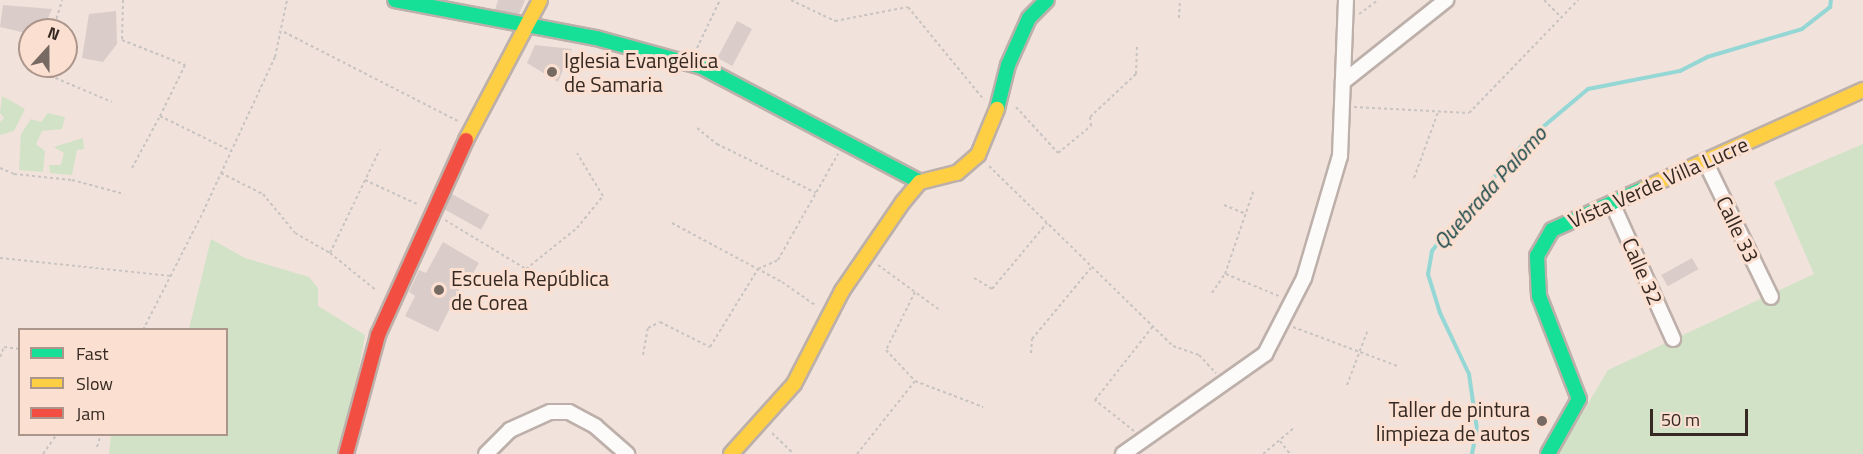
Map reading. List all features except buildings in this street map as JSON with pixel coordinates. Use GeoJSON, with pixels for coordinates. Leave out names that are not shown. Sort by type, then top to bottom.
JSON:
{"type":"FeatureCollection","features":[{"type":"Feature","properties":{"kind":"street"},"geometry":{"type":"LineString","coordinates":[[395,0],[528,24],[689,64],[748,88],[920,182]]}},
{"type":"Feature","properties":{"kind":"street"},"geometry":{"type":"LineString","coordinates":[[346,454],[378,335],[391,302],[472,127],[540,0]]}},
{"type":"Feature","properties":{"kind":"street"},"geometry":{"type":"LineString","coordinates":[[731,454],[794,384],[830,316],[866,256],[920,182],[957,173],[978,155],[1002,92],[1008,65],[1029,18],[1047,0]]}},
{"type":"Feature","properties":{"kind":"street"},"geometry":{"type":"LineString","coordinates":[[1123,454],[1224,381],[1266,354],[1304,278],[1340,156],[1346,0]]}},
{"type":"Feature","properties":{"kind":"street"},"geometry":{"type":"LineString","coordinates":[[1343,82],[1446,0]]}},
{"type":"Feature","properties":{"kind":"street","name":"Vista Verde Villa Lucre"},"geometry":{"type":"LineString","coordinates":[[1548,454],[1579,399],[1539,296],[1536,255],[1552,230],[1863,90]]}},
{"type":"Feature","properties":{"kind":"street","name":"Calle 33"},"geometry":{"type":"LineString","coordinates":[[1705,161],[1771,297]]}},
{"type":"Feature","properties":{"kind":"street","name":"Calle 32"},"geometry":{"type":"LineString","coordinates":[[1612,203],[1673,339]]}},
{"type":"Feature","properties":{"kind":"street"},"geometry":{"type":"LineString","coordinates":[[486,454],[510,430],[550,412],[569,412],[596,426],[627,454]]}},
{"type":"Feature","properties":{"kind":"path"},"geometry":{"type":"LineString","coordinates":[[57,18],[62,0]]}},
{"type":"Feature","properties":{"kind":"path"},"geometry":{"type":"LineString","coordinates":[[123,0],[122,40],[185,65],[132,168]]}},
{"type":"Feature","properties":{"kind":"path"},"geometry":{"type":"LineString","coordinates":[[144,328],[232,152],[283,32],[287,0]]}},
{"type":"Feature","properties":{"kind":"path"},"geometry":{"type":"LineString","coordinates":[[689,64],[720,0]]}},
{"type":"Feature","properties":{"kind":"path"},"geometry":{"type":"LineString","coordinates":[[792,0],[836,21],[908,7],[995,112]]}},
{"type":"Feature","properties":{"kind":"path"},"geometry":{"type":"LineString","coordinates":[[1179,18],[1180,0]]}},
{"type":"Feature","properties":{"kind":"path"},"geometry":{"type":"LineString","coordinates":[[1345,25],[1378,0]]}},
{"type":"Feature","properties":{"kind":"path"},"geometry":{"type":"LineString","coordinates":[[1544,0],[1562,18]]}},
{"type":"Feature","properties":{"kind":"path"},"geometry":{"type":"LineString","coordinates":[[1342,107],[1469,113],[1578,0]]}},
{"type":"Feature","properties":{"kind":"path"},"geometry":{"type":"LineString","coordinates":[[283,32],[472,127]]}},
{"type":"Feature","properties":{"kind":"path"},"geometry":{"type":"LineString","coordinates":[[1002,92],[1058,153],[1090,126],[1090,117],[1136,74],[1137,44]]}},
{"type":"Feature","properties":{"kind":"path"},"geometry":{"type":"LineString","coordinates":[[59,78],[112,102]]}},
{"type":"Feature","properties":{"kind":"path"},"geometry":{"type":"LineString","coordinates":[[1414,178],[1438,112]]}},
{"type":"Feature","properties":{"kind":"path"},"geometry":{"type":"LineString","coordinates":[[160,116],[232,152]]}},
{"type":"Feature","properties":{"kind":"path"},"geometry":{"type":"LineString","coordinates":[[697,128],[717,144],[816,193]]}},
{"type":"Feature","properties":{"kind":"path"},"geometry":{"type":"LineString","coordinates":[[643,355],[648,328],[660,322],[710,347],[758,269],[778,260],[845,141]]}},
{"type":"Feature","properties":{"kind":"path"},"geometry":{"type":"LineString","coordinates":[[330,253],[380,149]]}},
{"type":"Feature","properties":{"kind":"path"},"geometry":{"type":"LineString","coordinates":[[365,180],[432,212],[526,269],[577,228],[603,196],[577,153]]}},
{"type":"Feature","properties":{"kind":"path"},"geometry":{"type":"LineString","coordinates":[[978,155],[1091,268],[1173,345],[1199,355],[1224,381]]}},
{"type":"Feature","properties":{"kind":"path"},"geometry":{"type":"LineString","coordinates":[[0,168],[124,194]]}},
{"type":"Feature","properties":{"kind":"path"},"geometry":{"type":"LineString","coordinates":[[221,173],[263,194],[295,233],[330,253],[391,302]]}},
{"type":"Feature","properties":{"kind":"path"},"geometry":{"type":"LineString","coordinates":[[1212,293],[1225,274],[1253,192]]}},
{"type":"Feature","properties":{"kind":"path"},"geometry":{"type":"LineString","coordinates":[[1224,205],[1244,213]]}},
{"type":"Feature","properties":{"kind":"path"},"geometry":{"type":"LineString","coordinates":[[672,223],[758,269],[830,316]]}},
{"type":"Feature","properties":{"kind":"path"},"geometry":{"type":"LineString","coordinates":[[974,278],[992,289],[1047,223]]}},
{"type":"Feature","properties":{"kind":"path"},"geometry":{"type":"LineString","coordinates":[[866,256],[941,311]]}},
{"type":"Feature","properties":{"kind":"path"},"geometry":{"type":"LineString","coordinates":[[0,258],[170,276]]}},
{"type":"Feature","properties":{"kind":"path"},"geometry":{"type":"LineString","coordinates":[[1031,353],[1032,339],[1091,268]]}},
{"type":"Feature","properties":{"kind":"path"},"geometry":{"type":"LineString","coordinates":[[1225,274],[1292,302]]}},
{"type":"Feature","properties":{"kind":"path"},"geometry":{"type":"LineString","coordinates":[[915,292],[886,350],[915,381],[983,407]]}},
{"type":"Feature","properties":{"kind":"path"},"geometry":{"type":"LineString","coordinates":[[1282,322],[1358,353],[1400,367]]}},
{"type":"Feature","properties":{"kind":"path"},"geometry":{"type":"LineString","coordinates":[[1143,438],[1095,400],[1153,326]]}},
{"type":"Feature","properties":{"kind":"path"},"geometry":{"type":"LineString","coordinates":[[1347,385],[1367,332]]}},
{"type":"Feature","properties":{"kind":"path"},"geometry":{"type":"LineString","coordinates":[[0,357],[4,347],[18,349]]}},
{"type":"Feature","properties":{"kind":"path"},"geometry":{"type":"LineString","coordinates":[[857,454],[915,381]]}},
{"type":"Feature","properties":{"kind":"path"},"geometry":{"type":"LineString","coordinates":[[761,423],[794,454]]}},
{"type":"Feature","properties":{"kind":"path"},"geometry":{"type":"LineString","coordinates":[[1263,454],[1294,427]]}},
{"type":"Feature","properties":{"kind":"path"},"geometry":{"type":"LineString","coordinates":[[43,454],[56,436]]}},
{"type":"Feature","properties":{"kind":"path"},"geometry":{"type":"LineString","coordinates":[[97,447],[101,436]]}},
{"type":"Feature","properties":{"kind":"path"},"geometry":{"type":"LineString","coordinates":[[1280,441],[1290,454]]}},
{"type":"Feature","properties":{"kind":"green space"},"geometry":{"type":"Polygon","coordinates":[[[2,96],[25,109],[14,131],[0,135],[0,122],[4,118],[0,113],[2,96]]]}},
{"type":"Feature","properties":{"kind":"green space"},"geometry":{"type":"Polygon","coordinates":[[[48,113],[65,117],[62,129],[42,131],[36,144],[45,151],[43,172],[19,170],[21,134],[31,119],[41,122],[48,113]]]}},
{"type":"Feature","properties":{"kind":"green space"},"geometry":{"type":"Polygon","coordinates":[[[83,138],[84,149],[77,150],[72,175],[50,173],[49,165],[61,165],[64,153],[54,147],[83,138]]]}},
{"type":"Feature","properties":{"kind":"green space"},"geometry":{"type":"Polygon","coordinates":[[[1863,144],[1863,454],[1558,454],[1608,370],[1814,274],[1774,182],[1863,144]]]}},
{"type":"Feature","properties":{"kind":"green space"},"geometry":{"type":"Polygon","coordinates":[[[211,239],[245,258],[309,277],[318,288],[318,306],[365,335],[356,385],[336,454],[109,454],[111,436],[228,436],[228,328],[189,328],[211,239]]]}},
{"type":"Feature","properties":{"kind":"waterway","name":"Quebrada Palomo"},"geometry":{"type":"LineString","coordinates":[[1472,454],[1477,429],[1469,374],[1440,313],[1428,274],[1432,251],[1525,142],[1588,89],[1680,71],[1707,57],[1802,29],[1830,7],[1831,0]]}},
{"type":"Feature","properties":{"kind":"traffic: fast"},"geometry":{"type":"LineString","coordinates":[[395,0],[596,38],[702,67],[920,182]]}},
{"type":"Feature","properties":{"kind":"traffic: fast"},"geometry":{"type":"LineString","coordinates":[[997,109],[1008,65],[1029,18],[1047,0]]}},
{"type":"Feature","properties":{"kind":"traffic: fast"},"geometry":{"type":"LineString","coordinates":[[1548,454],[1579,399],[1539,296],[1537,256],[1552,230],[1645,188]]}},
{"type":"Feature","properties":{"kind":"traffic: slow"},"geometry":{"type":"LineString","coordinates":[[466,140],[540,0]]}},
{"type":"Feature","properties":{"kind":"traffic: slow"},"geometry":{"type":"LineString","coordinates":[[1645,188],[1863,90]]}},
{"type":"Feature","properties":{"kind":"traffic: slow"},"geometry":{"type":"LineString","coordinates":[[731,454],[794,384],[842,291],[903,202],[920,182],[957,173],[978,155],[997,109]]}},
{"type":"Feature","properties":{"kind":"traffic: jam"},"geometry":{"type":"LineString","coordinates":[[346,454],[378,335],[466,140]]}},
{"type":"Feature","properties":{"kind":"place","name":"Iglesia Evangélica de Samaria"},"geometry":{"type":"Point","coordinates":[552,72]}},
{"type":"Feature","properties":{"kind":"place","name":"Escuela República de Corea"},"geometry":{"type":"Point","coordinates":[439,290]}},
{"type":"Feature","properties":{"kind":"place","name":"Taller de pintura limpieza de autos"},"geometry":{"type":"Point","coordinates":[1542,421]}}]}
